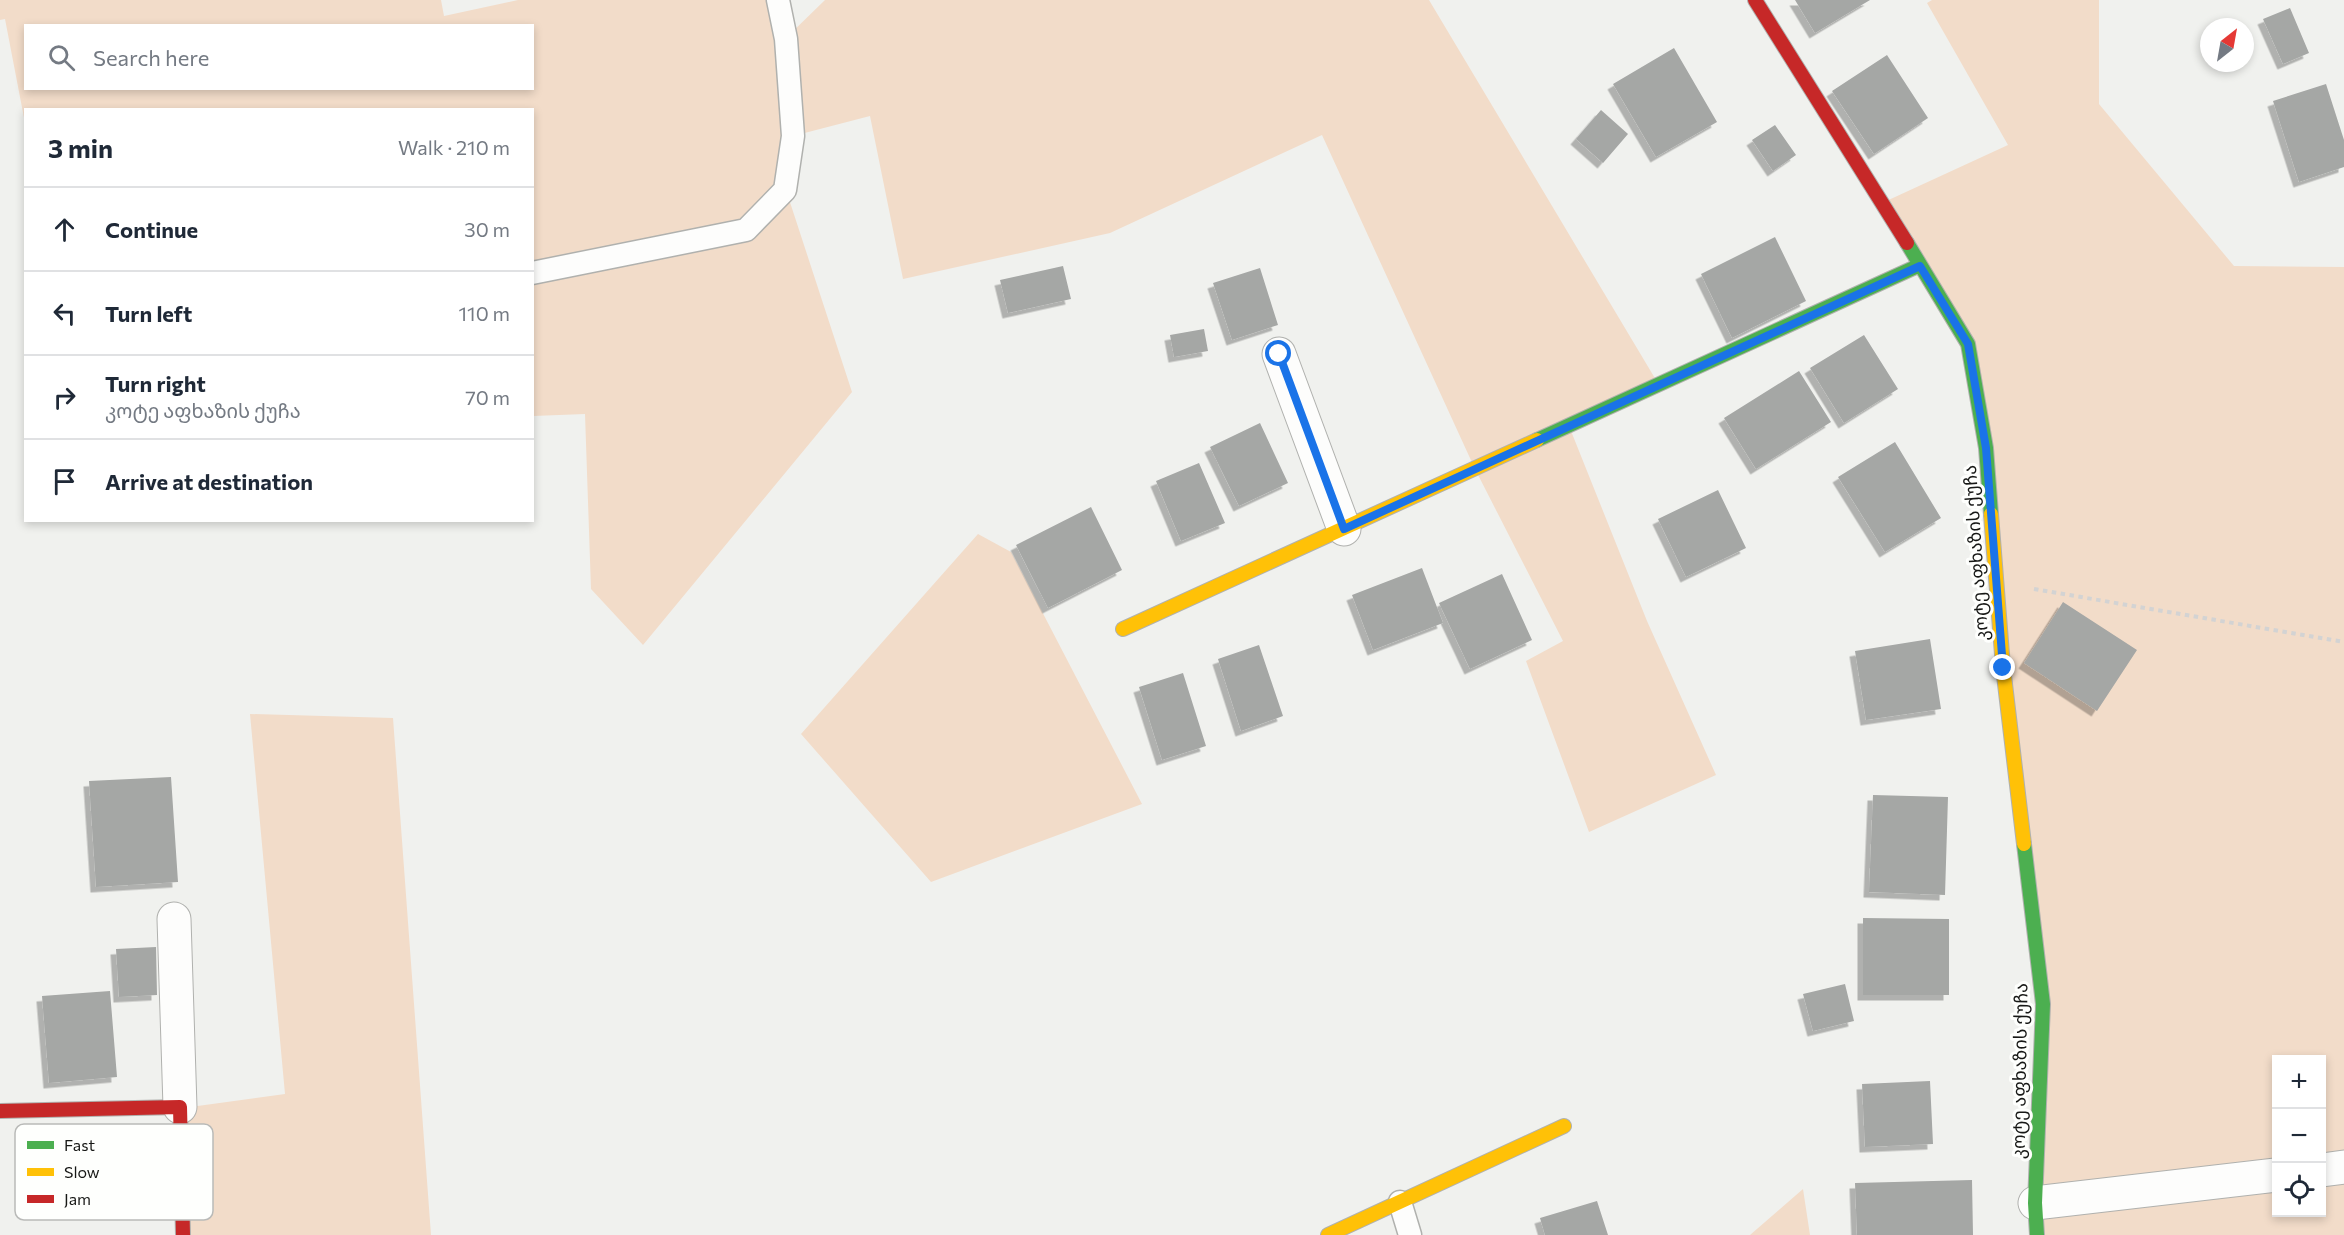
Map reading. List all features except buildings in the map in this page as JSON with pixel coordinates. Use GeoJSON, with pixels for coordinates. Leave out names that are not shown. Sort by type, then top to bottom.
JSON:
{"type":"FeatureCollection","features":[{"type":"Feature","properties":{"kind":"street","name":"კოტე აფხაზის ქუჩა"},"geometry":{"type":"LineString","coordinates":[[1755,0],[1968,344],[1986,448],[2003,668],[2043,1004],[2035,1203],[2037,1235]]}},
{"type":"Feature","properties":{"kind":"street"},"geometry":{"type":"LineString","coordinates":[[1124,629],[1920,266]]}},
{"type":"Feature","properties":{"kind":"street"},"geometry":{"type":"LineString","coordinates":[[1279,354],[1344,529]]}},
{"type":"Feature","properties":{"kind":"street"},"geometry":{"type":"LineString","coordinates":[[174,919],[180,1124]]}},
{"type":"Feature","properties":{"kind":"street"},"geometry":{"type":"LineString","coordinates":[[0,1111],[180,1107]]}},
{"type":"Feature","properties":{"kind":"street"},"geometry":{"type":"LineString","coordinates":[[1328,1235],[1564,1126]]}},
{"type":"Feature","properties":{"kind":"street"},"geometry":{"type":"LineString","coordinates":[[2326,1169],[2344,1167]]}},
{"type":"Feature","properties":{"kind":"street"},"geometry":{"type":"LineString","coordinates":[[2035,1203],[2272,1176]]}},
{"type":"Feature","properties":{"kind":"street"},"geometry":{"type":"LineString","coordinates":[[183,1220],[183,1235]]}},
{"type":"Feature","properties":{"kind":"lane"},"geometry":{"type":"LineString","coordinates":[[534,273],[746,230],[786,190],[793,136],[786,39],[778,0]]}},
{"type":"Feature","properties":{"kind":"lane"},"geometry":{"type":"LineString","coordinates":[[1400,1202],[1410,1235]]}},
{"type":"Feature","properties":{"kind":"path"},"geometry":{"type":"LineString","coordinates":[[1997,582],[2344,642]]}},
{"type":"Feature","properties":{"kind":"shaded area"},"geometry":{"type":"Polygon","coordinates":[[[0,0],[441,0],[444,16],[518,0],[778,0],[786,38],[825,0],[1429,0],[1659,385],[1569,426],[1647,621],[1716,775],[1589,832],[1526,661],[1563,641],[1475,469],[1322,135],[1110,233],[903,279],[870,116],[793,136],[786,190],[852,392],[643,645],[591,589],[585,414],[534,416],[534,108],[24,108],[24,118],[5,19],[0,20],[0,0]]]}},
{"type":"Feature","properties":{"kind":"shaded area"},"geometry":{"type":"Polygon","coordinates":[[[1932,0],[2099,0],[2099,104],[2234,266],[2344,267],[2344,1235],[2037,1235],[2043,1004],[1968,344],[1882,203],[2008,145],[1927,3],[1932,0]]]}},
{"type":"Feature","properties":{"kind":"shaded area"},"geometry":{"type":"Polygon","coordinates":[[[978,534],[1011,552],[1142,804],[931,882],[801,734],[978,534]]]}},
{"type":"Feature","properties":{"kind":"shaded area"},"geometry":{"type":"Polygon","coordinates":[[[250,714],[393,718],[431,1235],[183,1235],[183,1220],[213,1220],[213,1124],[183,1124],[183,1108],[285,1094],[250,714]]]}},
{"type":"Feature","properties":{"kind":"shaded area"},"geometry":{"type":"Polygon","coordinates":[[[1803,1189],[1810,1235],[1750,1235],[1803,1189]]]}},
{"type":"Feature","properties":{"kind":"traffic: fast"},"geometry":{"type":"LineString","coordinates":[[1907,243],[1968,344],[1986,448],[1991,514]]}},
{"type":"Feature","properties":{"kind":"traffic: fast"},"geometry":{"type":"LineString","coordinates":[[1537,440],[1920,265]]}},
{"type":"Feature","properties":{"kind":"traffic: fast"},"geometry":{"type":"LineString","coordinates":[[2024,844],[2043,1004],[2035,1203],[2037,1235]]}},
{"type":"Feature","properties":{"kind":"traffic: slow"},"geometry":{"type":"LineString","coordinates":[[1123,629],[1537,440]]}},
{"type":"Feature","properties":{"kind":"traffic: slow"},"geometry":{"type":"LineString","coordinates":[[1991,514],[2003,667],[2024,844]]}},
{"type":"Feature","properties":{"kind":"traffic: slow"},"geometry":{"type":"LineString","coordinates":[[1328,1235],[1564,1126]]}},
{"type":"Feature","properties":{"kind":"traffic: jam"},"geometry":{"type":"LineString","coordinates":[[1755,0],[1907,243]]}},
{"type":"Feature","properties":{"kind":"traffic: jam"},"geometry":{"type":"LineString","coordinates":[[0,1111],[180,1107],[180,1124]]}},
{"type":"Feature","properties":{"kind":"traffic: jam"},"geometry":{"type":"LineString","coordinates":[[183,1220],[183,1235]]}},
{"type":"Feature","properties":{"kind":"route"},"geometry":{"type":"LineString","coordinates":[[1279,354],[1344,529],[1920,266],[1968,344],[1986,448],[2003,668]]}}]}
